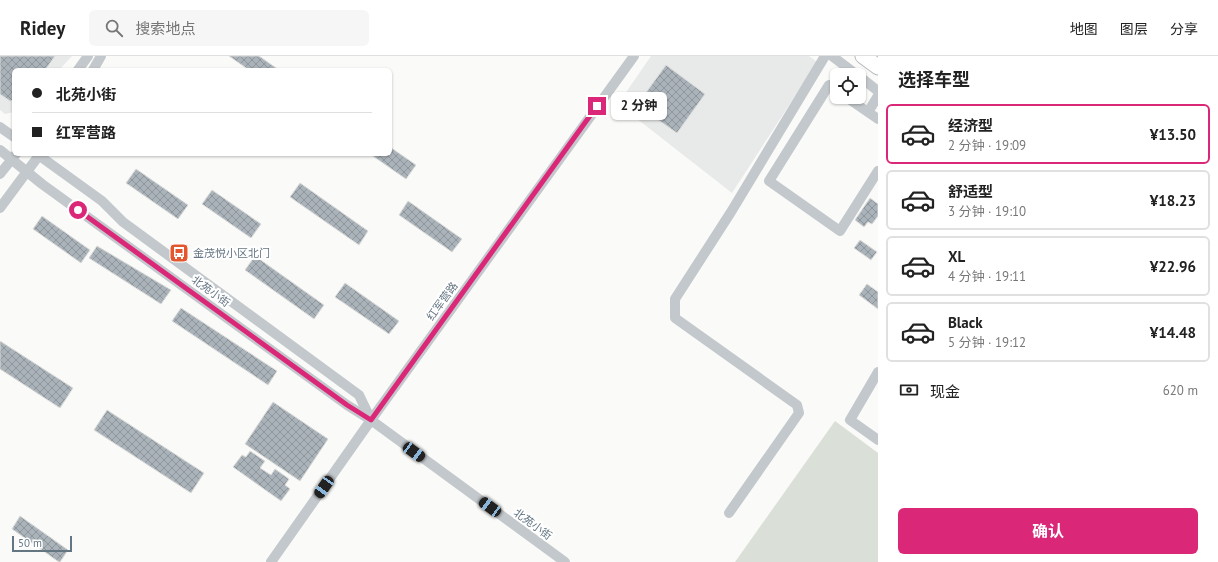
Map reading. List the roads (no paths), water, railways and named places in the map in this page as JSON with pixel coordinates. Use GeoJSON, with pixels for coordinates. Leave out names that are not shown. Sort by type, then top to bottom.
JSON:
{"type":"FeatureCollection","features":[{"type":"Feature","properties":{"kind":"highway"},"geometry":{"type":"LineString","coordinates":[[863,56],[878,67]]}},
{"type":"Feature","properties":{"kind":"street"},"geometry":{"type":"LineString","coordinates":[[79,68],[88,56]]}},
{"type":"Feature","properties":{"kind":"street"},"geometry":{"type":"LineString","coordinates":[[94,68],[101,56]]}},
{"type":"Feature","properties":{"kind":"street","name":"红军营路"},"geometry":{"type":"LineString","coordinates":[[271,562],[371,420],[634,56]]}},
{"type":"Feature","properties":{"kind":"street"},"geometry":{"type":"LineString","coordinates":[[729,513],[798,414],[798,405],[675,318],[675,299],[731,212],[825,56]]}},
{"type":"Feature","properties":{"kind":"street"},"geometry":{"type":"LineString","coordinates":[[832,56],[848,68]]}},
{"type":"Feature","properties":{"kind":"street"},"geometry":{"type":"LineString","coordinates":[[866,82],[878,91]]}},
{"type":"Feature","properties":{"kind":"street"},"geometry":{"type":"LineString","coordinates":[[830,86],[769,181],[840,231],[878,171]]}},
{"type":"Feature","properties":{"kind":"street"},"geometry":{"type":"LineString","coordinates":[[868,112],[878,96]]}},
{"type":"Feature","properties":{"kind":"street"},"geometry":{"type":"LineString","coordinates":[[856,104],[878,119]]}},
{"type":"Feature","properties":{"kind":"street"},"geometry":{"type":"LineString","coordinates":[[0,127],[12,136]]}},
{"type":"Feature","properties":{"kind":"street","name":"北苑小街"},"geometry":{"type":"LineString","coordinates":[[0,150],[14,157],[27,171],[565,562]]}},
{"type":"Feature","properties":{"kind":"street"},"geometry":{"type":"LineString","coordinates":[[0,208],[38,156]]}},
{"type":"Feature","properties":{"kind":"street","name":"北苑小街"},"geometry":{"type":"LineString","coordinates":[[42,156],[102,201],[123,222],[359,395],[371,420]]}},
{"type":"Feature","properties":{"kind":"street"},"geometry":{"type":"LineString","coordinates":[[0,174],[14,157]]}},
{"type":"Feature","properties":{"kind":"street"},"geometry":{"type":"LineString","coordinates":[[878,372],[850,420],[878,440]]}},
{"type":"Feature","properties":{"kind":"place","name":"金茂悦小区北门"},"geometry":{"type":"Point","coordinates":[179,253]}}]}
